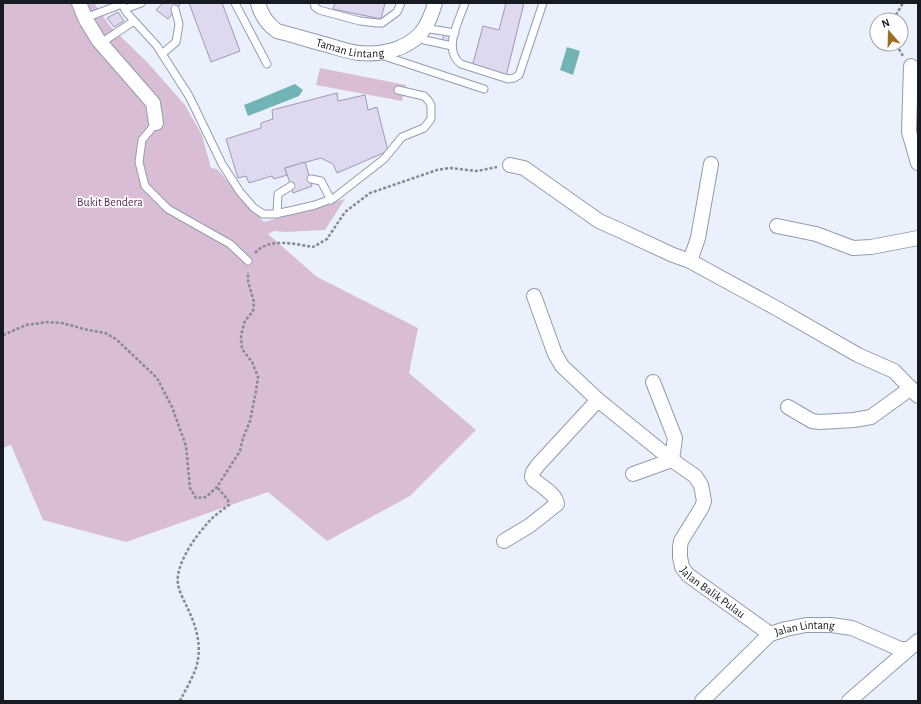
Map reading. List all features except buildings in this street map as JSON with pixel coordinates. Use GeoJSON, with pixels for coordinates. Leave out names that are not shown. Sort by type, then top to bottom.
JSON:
{"type":"FeatureCollection","features":[{"type":"Feature","properties":{"kind":"street"},"geometry":{"type":"LineString","coordinates":[[79,3],[85,18],[100,43],[153,103],[156,123]]}},
{"type":"Feature","properties":{"kind":"street","name":"Taman Lintang"},"geometry":{"type":"LineString","coordinates":[[258,3],[267,22],[277,31],[358,53],[391,51],[406,45],[421,33],[430,20],[435,3]]}},
{"type":"Feature","properties":{"kind":"street"},"geometry":{"type":"LineString","coordinates":[[911,66],[909,132],[918,163]]}},
{"type":"Feature","properties":{"kind":"street"},"geometry":{"type":"LineString","coordinates":[[690,261],[698,238],[711,164]]}},
{"type":"Feature","properties":{"kind":"street"},"geometry":{"type":"LineString","coordinates":[[510,165],[524,168],[598,221],[617,228],[673,255],[690,261],[858,355],[894,371],[915,392],[871,417],[854,420],[812,421],[788,408]]}},
{"type":"Feature","properties":{"kind":"street"},"geometry":{"type":"LineString","coordinates":[[777,226],[816,234],[854,248],[871,248],[918,238]]}},
{"type":"Feature","properties":{"kind":"street","name":"Jalan Balik Pulau"},"geometry":{"type":"LineString","coordinates":[[534,296],[555,354],[562,366],[598,400],[672,460],[695,476],[700,485],[704,500],[702,507],[681,541],[680,557],[682,567],[688,575],[770,634]]}},
{"type":"Feature","properties":{"kind":"street"},"geometry":{"type":"LineString","coordinates":[[633,474],[672,460],[675,438],[653,382]]}},
{"type":"Feature","properties":{"kind":"street"},"geometry":{"type":"LineString","coordinates":[[504,541],[529,526],[557,504],[557,500],[534,480],[532,477],[533,472],[598,400]]}},
{"type":"Feature","properties":{"kind":"street","name":"Jalan Lintang"},"geometry":{"type":"LineString","coordinates":[[702,701],[770,634],[786,628],[806,625],[831,625],[852,628],[900,649],[913,645]]}},
{"type":"Feature","properties":{"kind":"street"},"geometry":{"type":"LineString","coordinates":[[849,701],[913,645]]}},
{"type":"Feature","properties":{"kind":"lane"},"geometry":{"type":"LineString","coordinates":[[85,18],[123,5],[141,3]]}},
{"type":"Feature","properties":{"kind":"lane"},"geometry":{"type":"LineString","coordinates":[[235,3],[267,64]]}},
{"type":"Feature","properties":{"kind":"lane"},"geometry":{"type":"LineString","coordinates":[[314,3],[315,7],[319,10],[360,21],[382,23],[397,12],[401,3]]}},
{"type":"Feature","properties":{"kind":"lane"},"geometry":{"type":"LineString","coordinates":[[465,3],[452,43],[453,56],[461,64],[508,79],[519,75],[543,3]]}},
{"type":"Feature","properties":{"kind":"lane"},"geometry":{"type":"LineString","coordinates":[[123,5],[157,46],[189,96],[222,164],[240,192],[254,208],[263,214],[277,214],[331,200],[344,192],[384,159],[402,137],[424,128],[431,119],[431,106],[424,96],[398,90]]}},
{"type":"Feature","properties":{"kind":"lane"},"geometry":{"type":"LineString","coordinates":[[162,54],[176,42],[179,24],[175,9]]}},
{"type":"Feature","properties":{"kind":"lane"},"geometry":{"type":"LineString","coordinates":[[100,43],[134,20]]}},
{"type":"Feature","properties":{"kind":"lane"},"geometry":{"type":"LineString","coordinates":[[424,28],[455,33]]}},
{"type":"Feature","properties":{"kind":"lane"},"geometry":{"type":"LineString","coordinates":[[415,38],[452,46]]}},
{"type":"Feature","properties":{"kind":"lane"},"geometry":{"type":"LineString","coordinates":[[375,53],[484,89]]}},
{"type":"Feature","properties":{"kind":"lane"},"geometry":{"type":"LineString","coordinates":[[156,123],[142,140],[139,162],[145,186],[168,209],[230,244],[248,261]]}},
{"type":"Feature","properties":{"kind":"lane"},"geometry":{"type":"LineString","coordinates":[[311,179],[321,181],[331,200]]}},
{"type":"Feature","properties":{"kind":"lane"},"geometry":{"type":"LineString","coordinates":[[277,214],[278,194],[292,186]]}},
{"type":"Feature","properties":{"kind":"path"},"geometry":{"type":"LineString","coordinates":[[897,12],[903,3]]}},
{"type":"Feature","properties":{"kind":"path"},"geometry":{"type":"LineString","coordinates":[[3,336],[26,325],[48,322],[62,323],[104,333],[116,339],[157,378],[172,406],[186,446],[190,488],[196,498],[206,497],[217,487],[240,451],[242,438],[250,421],[258,377],[252,362],[242,349],[241,335],[245,321],[253,311],[254,302],[248,281],[248,261],[256,251],[263,246],[286,242],[313,247],[328,239],[345,212],[370,193],[437,170],[450,168],[478,171],[510,165]]}},
{"type":"Feature","properties":{"kind":"path"},"geometry":{"type":"LineString","coordinates":[[180,701],[196,669],[199,642],[192,616],[178,584],[178,574],[183,558],[197,536],[215,515],[229,505],[228,500],[217,487]]}},
{"type":"Feature","properties":{"kind":"green space","name":"Bukit Bendera"},"geometry":{"type":"Polygon","coordinates":[[[3,3],[94,3],[110,26],[148,63],[185,105],[202,135],[211,168],[217,169],[264,222],[345,199],[325,230],[286,232],[274,231],[268,234],[317,277],[418,328],[409,373],[476,430],[410,496],[327,541],[268,492],[126,542],[43,520],[11,445],[3,448],[3,3]]]}},
{"type":"Feature","properties":{"kind":"green space"},"geometry":{"type":"Polygon","coordinates":[[[320,68],[406,85],[402,101],[316,85],[320,68]]]}},
{"type":"Feature","properties":{"kind":"shaded area"},"geometry":{"type":"Polygon","coordinates":[[[567,47],[580,51],[573,75],[560,70],[567,47]]]}},
{"type":"Feature","properties":{"kind":"shaded area"},"geometry":{"type":"Polygon","coordinates":[[[295,84],[303,90],[299,96],[248,116],[244,105],[295,84]]]}}]}
